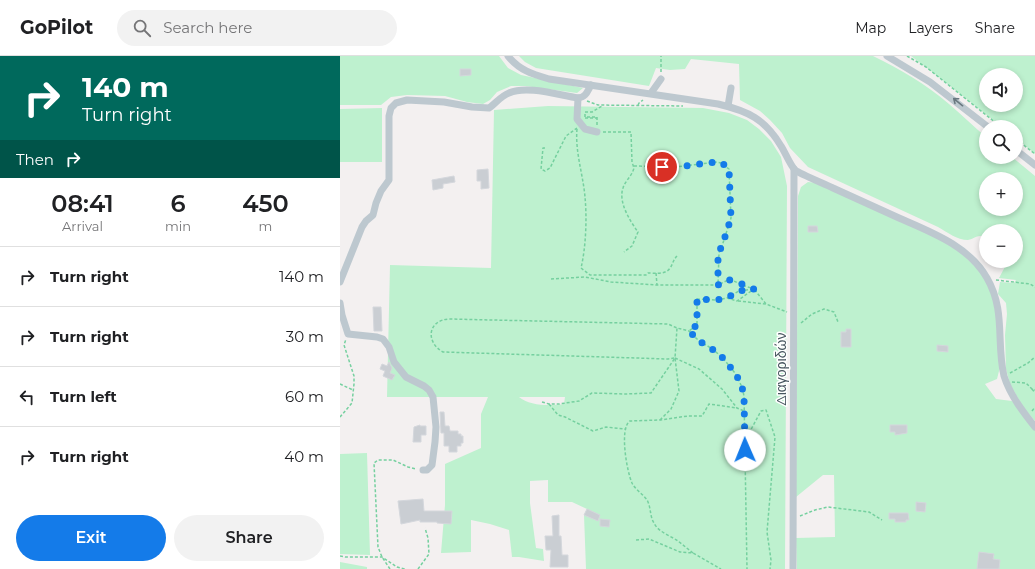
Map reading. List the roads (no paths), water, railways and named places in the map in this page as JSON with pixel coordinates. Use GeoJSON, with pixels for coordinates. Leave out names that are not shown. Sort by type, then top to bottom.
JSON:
{"type":"FeatureCollection","features":[{"type":"Feature","properties":{"kind":"street"},"geometry":{"type":"LineString","coordinates":[[508,56],[517,67],[532,75],[549,79],[651,93],[739,109],[750,114],[769,129],[781,145],[794,169],[948,241],[974,261],[984,272],[994,291],[1000,316],[1002,358],[1006,379],[1018,406],[1035,427]]}},
{"type":"Feature","properties":{"kind":"street"},"geometry":{"type":"LineString","coordinates":[[887,56],[930,82],[979,120]]}},
{"type":"Feature","properties":{"kind":"street"},"geometry":{"type":"LineString","coordinates":[[651,93],[661,79]]}},
{"type":"Feature","properties":{"kind":"street"},"geometry":{"type":"LineString","coordinates":[[340,282],[362,227],[366,221],[373,216],[381,191],[389,180],[389,116],[391,108],[396,103],[406,100],[444,102],[488,108],[508,93],[533,91],[578,98],[583,97],[586,94],[591,85]]}},
{"type":"Feature","properties":{"kind":"street"},"geometry":{"type":"LineString","coordinates":[[728,106],[731,88]]}},
{"type":"Feature","properties":{"kind":"street"},"geometry":{"type":"LineString","coordinates":[[578,98],[577,119],[585,129],[597,132]]}},
{"type":"Feature","properties":{"kind":"street"},"geometry":{"type":"LineString","coordinates":[[1023,156],[1035,165]]}},
{"type":"Feature","properties":{"kind":"street","name":"Διαγοριδών"},"geometry":{"type":"LineString","coordinates":[[793,569],[794,169]]}},
{"type":"Feature","properties":{"kind":"street"},"geometry":{"type":"LineString","coordinates":[[340,303],[348,334],[377,337],[382,339],[389,347],[394,362],[406,377],[424,386],[429,390],[433,397],[436,427],[432,465],[427,470],[423,470]]}}]}
